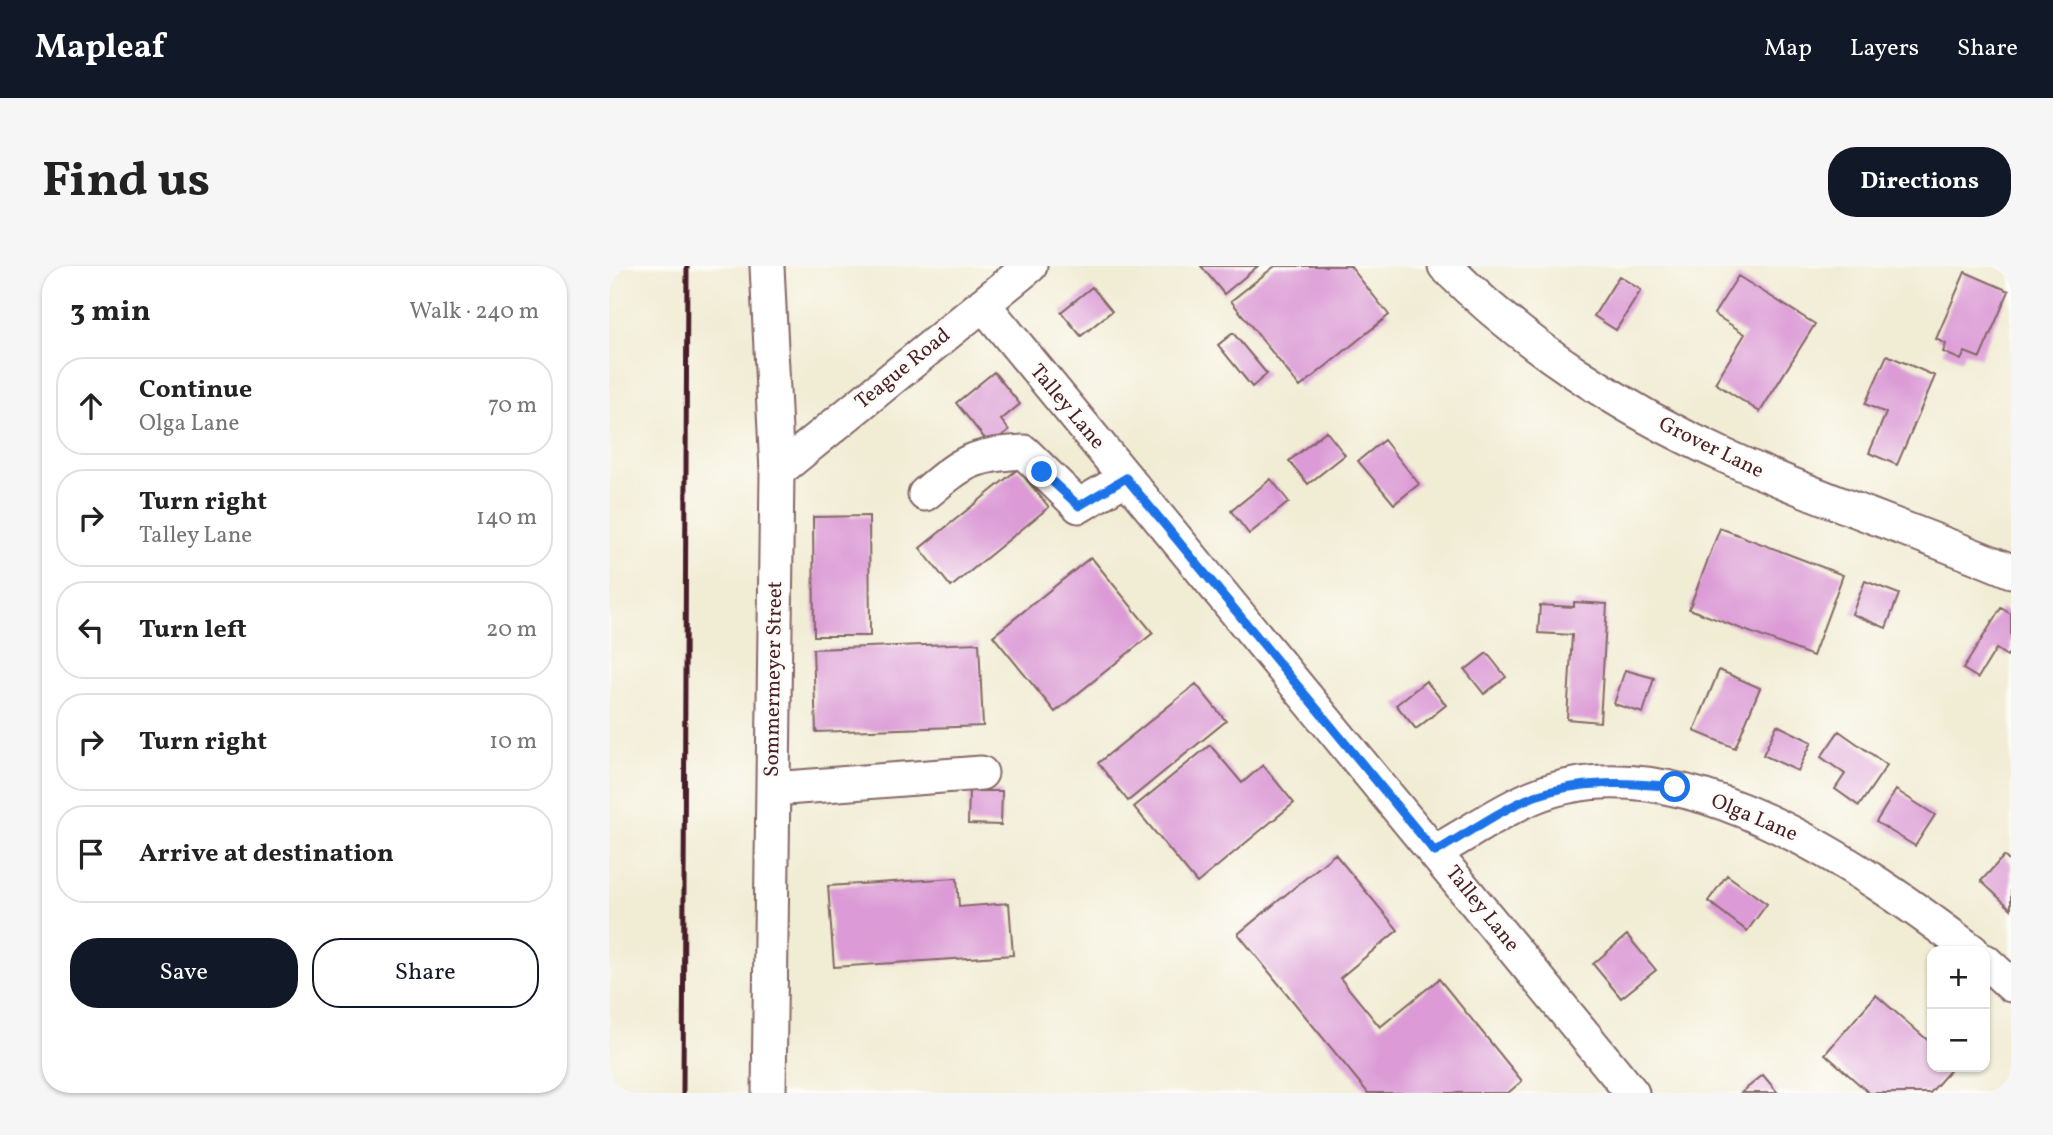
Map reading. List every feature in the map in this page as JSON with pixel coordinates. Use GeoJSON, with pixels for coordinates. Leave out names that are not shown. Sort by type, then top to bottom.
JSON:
{"type":"FeatureCollection","features":[{"type":"Feature","properties":{"kind":"street","name":"Sommermeyer Street"},"geometry":{"type":"LineString","coordinates":[[767,266],[777,472],[769,1093]]}},
{"type":"Feature","properties":{"kind":"street","name":"Teague Road"},"geometry":{"type":"LineString","coordinates":[[777,472],[1030,266]]}},
{"type":"Feature","properties":{"kind":"street","name":"Grover Lane"},"geometry":{"type":"LineString","coordinates":[[1445,266],[1533,342],[1663,426],[1791,485],[2011,571]]}},
{"type":"Feature","properties":{"kind":"street","name":"Talley Lane"},"geometry":{"type":"LineString","coordinates":[[983,304],[1632,1093]]}},
{"type":"Feature","properties":{"kind":"street"},"geometry":{"type":"LineString","coordinates":[[925,494],[961,463],[995,454],[1024,452],[1079,506],[1126,478]]}},
{"type":"Feature","properties":{"kind":"street"},"geometry":{"type":"LineString","coordinates":[[773,789],[982,773]]}},
{"type":"Feature","properties":{"kind":"street","name":"Olga Lane"},"geometry":{"type":"LineString","coordinates":[[1435,852],[1534,797],[1574,787],[1625,782],[1675,787],[1739,810],[1803,838],[1920,912],[1965,946]]}},
{"type":"Feature","properties":{"kind":"street"},"geometry":{"type":"LineString","coordinates":[[1990,966],[2011,985]]}},
{"type":"Feature","properties":{"kind":"building"},"geometry":{"type":"Polygon","coordinates":[[[1201,266],[1258,266],[1224,294],[1201,266]]]}},
{"type":"Feature","properties":{"kind":"building"},"geometry":{"type":"Polygon","coordinates":[[[1275,266],[1350,266],[1389,315],[1300,387],[1231,301],[1275,266]]]}},
{"type":"Feature","properties":{"kind":"building"},"geometry":{"type":"Polygon","coordinates":[[[1965,272],[2009,291],[1980,358],[1965,352],[1961,360],[1943,352],[1946,344],[1936,339],[1965,272]]]}},
{"type":"Feature","properties":{"kind":"building"},"geometry":{"type":"Polygon","coordinates":[[[1619,276],[1641,290],[1616,330],[1594,316],[1619,276]]]}},
{"type":"Feature","properties":{"kind":"building"},"geometry":{"type":"Polygon","coordinates":[[[1738,276],[1815,324],[1760,412],[1715,383],[1745,334],[1714,314],[1738,276]]]}},
{"type":"Feature","properties":{"kind":"building"},"geometry":{"type":"Polygon","coordinates":[[[1092,287],[1112,311],[1081,336],[1061,312],[1092,287]]]}},
{"type":"Feature","properties":{"kind":"building"},"geometry":{"type":"Polygon","coordinates":[[[1233,333],[1267,374],[1252,387],[1218,345],[1233,333]]]}},
{"type":"Feature","properties":{"kind":"building"},"geometry":{"type":"Polygon","coordinates":[[[1887,355],[1935,376],[1897,465],[1869,453],[1886,413],[1865,404],[1887,355]]]}},
{"type":"Feature","properties":{"kind":"building"},"geometry":{"type":"Polygon","coordinates":[[[994,372],[1020,404],[1001,420],[1009,430],[990,445],[956,403],[994,372]]]}},
{"type":"Feature","properties":{"kind":"building"},"geometry":{"type":"Polygon","coordinates":[[[1326,431],[1345,455],[1308,484],[1289,461],[1326,431]]]}},
{"type":"Feature","properties":{"kind":"building"},"geometry":{"type":"Polygon","coordinates":[[[1384,440],[1419,484],[1394,504],[1358,461],[1384,440]]]}},
{"type":"Feature","properties":{"kind":"building"},"geometry":{"type":"Polygon","coordinates":[[[1018,469],[1049,507],[951,587],[920,548],[1018,469]]]}},
{"type":"Feature","properties":{"kind":"building"},"geometry":{"type":"Polygon","coordinates":[[[1271,479],[1289,502],[1249,534],[1231,511],[1271,479]]]}},
{"type":"Feature","properties":{"kind":"building"},"geometry":{"type":"Polygon","coordinates":[[[869,516],[870,636],[814,636],[813,517],[869,516]]]}},
{"type":"Feature","properties":{"kind":"building"},"geometry":{"type":"Polygon","coordinates":[[[1720,528],[1843,575],[1813,656],[1689,609],[1720,528]]]}},
{"type":"Feature","properties":{"kind":"building"},"geometry":{"type":"Polygon","coordinates":[[[1091,557],[1153,633],[1055,712],[993,636],[1091,557]]]}},
{"type":"Feature","properties":{"kind":"building"},"geometry":{"type":"Polygon","coordinates":[[[1865,581],[1899,594],[1886,628],[1852,614],[1865,581]]]}},
{"type":"Feature","properties":{"kind":"building"},"geometry":{"type":"Polygon","coordinates":[[[1574,602],[1607,604],[1600,722],[1567,719],[1572,635],[1538,633],[1540,605],[1574,607],[1574,602]]]}},
{"type":"Feature","properties":{"kind":"building"},"geometry":{"type":"Polygon","coordinates":[[[2001,608],[2011,614],[2011,650],[2007,656],[1996,649],[1978,678],[1963,669],[2001,608]]]}},
{"type":"Feature","properties":{"kind":"building"},"geometry":{"type":"Polygon","coordinates":[[[979,643],[983,726],[816,732],[813,649],[979,643]]]}},
{"type":"Feature","properties":{"kind":"building"},"geometry":{"type":"Polygon","coordinates":[[[1487,653],[1506,677],[1484,694],[1465,670],[1487,653]]]}},
{"type":"Feature","properties":{"kind":"building"},"geometry":{"type":"Polygon","coordinates":[[[1625,670],[1654,678],[1643,713],[1614,704],[1625,670]]]}},
{"type":"Feature","properties":{"kind":"building"},"geometry":{"type":"Polygon","coordinates":[[[1719,670],[1760,688],[1735,748],[1694,731],[1719,670]]]}},
{"type":"Feature","properties":{"kind":"building"},"geometry":{"type":"Polygon","coordinates":[[[1426,681],[1446,705],[1416,729],[1396,705],[1426,681]]]}},
{"type":"Feature","properties":{"kind":"building"},"geometry":{"type":"Polygon","coordinates":[[[1196,684],[1226,721],[1128,801],[1098,763],[1196,684]]]}},
{"type":"Feature","properties":{"kind":"building"},"geometry":{"type":"Polygon","coordinates":[[[1777,725],[1812,742],[1798,771],[1763,755],[1777,725]]]}},
{"type":"Feature","properties":{"kind":"building"},"geometry":{"type":"Polygon","coordinates":[[[1839,731],[1887,765],[1859,806],[1835,789],[1845,774],[1821,757],[1839,731]]]}},
{"type":"Feature","properties":{"kind":"building"},"geometry":{"type":"Polygon","coordinates":[[[1210,745],[1242,783],[1263,765],[1294,803],[1197,883],[1134,807],[1210,745]]]}},
{"type":"Feature","properties":{"kind":"building"},"geometry":{"type":"Polygon","coordinates":[[[1896,790],[1935,815],[1915,846],[1876,822],[1896,790]]]}},
{"type":"Feature","properties":{"kind":"building"},"geometry":{"type":"Polygon","coordinates":[[[969,791],[1002,791],[1001,825],[968,824],[969,791]]]}},
{"type":"Feature","properties":{"kind":"building"},"geometry":{"type":"Polygon","coordinates":[[[1335,854],[1398,930],[1340,978],[1380,1027],[1439,979],[1522,1081],[1508,1093],[1368,1093],[1238,934],[1335,854]]]}},
{"type":"Feature","properties":{"kind":"building"},"geometry":{"type":"Polygon","coordinates":[[[2004,856],[2011,863],[2011,909],[1981,881],[2004,856]]]}},
{"type":"Feature","properties":{"kind":"building"},"geometry":{"type":"Polygon","coordinates":[[[1727,875],[1767,904],[1747,931],[1708,901],[1727,875]]]}},
{"type":"Feature","properties":{"kind":"building"},"geometry":{"type":"Polygon","coordinates":[[[957,878],[959,907],[1009,903],[1013,955],[834,967],[828,886],[957,878]]]}},
{"type":"Feature","properties":{"kind":"building"},"geometry":{"type":"Polygon","coordinates":[[[1627,935],[1656,970],[1621,998],[1593,964],[1627,935]]]}},
{"type":"Feature","properties":{"kind":"building"},"geometry":{"type":"Polygon","coordinates":[[[1876,995],[1927,1040],[1927,1072],[1949,1072],[1930,1093],[1869,1093],[1825,1054],[1876,995]]]}},
{"type":"Feature","properties":{"kind":"building"},"geometry":{"type":"Polygon","coordinates":[[[1763,1075],[1778,1093],[1741,1093],[1763,1075]]]}},
{"type":"Feature","properties":{"kind":"railway"},"geometry":{"type":"LineString","coordinates":[[683,1093],[687,266]]}},
{"type":"Feature","properties":{"kind":"route"},"geometry":{"type":"LineString","coordinates":[[1042,472],[1079,506],[1126,478],[1435,852],[1534,797],[1574,787],[1625,782],[1675,787]]}}]}
